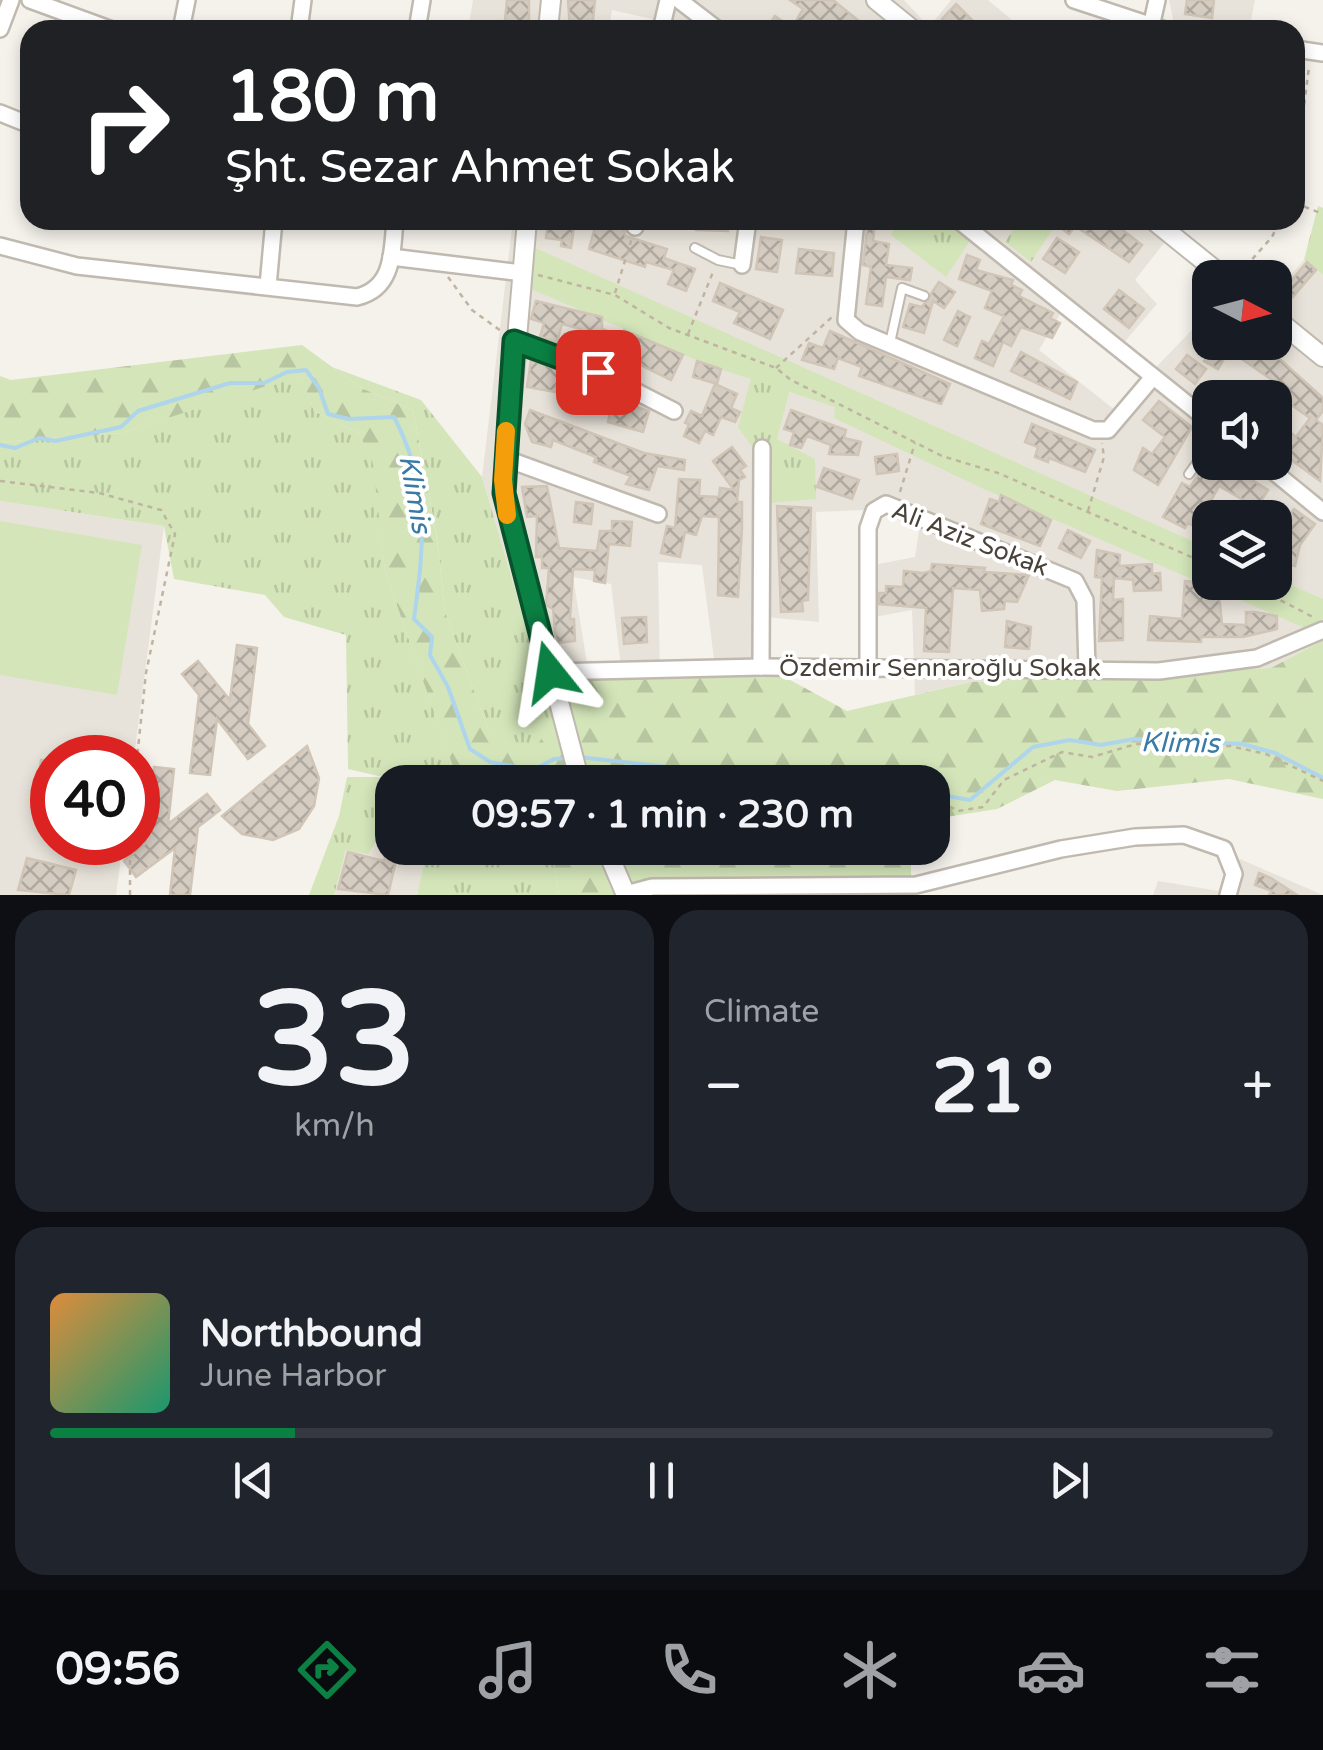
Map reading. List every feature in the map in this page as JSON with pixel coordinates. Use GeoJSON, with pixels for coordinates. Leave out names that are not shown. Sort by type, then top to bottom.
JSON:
{"type":"FeatureCollection","features":[{"type":"Feature","properties":{"kind":"street"},"geometry":{"type":"LineString","coordinates":[[0,29],[11,0]]}},
{"type":"Feature","properties":{"kind":"street"},"geometry":{"type":"LineString","coordinates":[[30,0],[85,20]]}},
{"type":"Feature","properties":{"kind":"street"},"geometry":{"type":"LineString","coordinates":[[679,0],[705,20]]}},
{"type":"Feature","properties":{"kind":"street"},"geometry":{"type":"LineString","coordinates":[[876,0],[901,20]]}},
{"type":"Feature","properties":{"kind":"street"},"geometry":{"type":"LineString","coordinates":[[1074,0],[1134,20]]}},
{"type":"Feature","properties":{"kind":"street"},"geometry":{"type":"LineString","coordinates":[[268,286],[273,230]]}},
{"type":"Feature","properties":{"kind":"street"},"geometry":{"type":"LineString","coordinates":[[0,246],[77,266],[357,297],[383,283],[394,230]]}},
{"type":"Feature","properties":{"kind":"street"},"geometry":{"type":"LineString","coordinates":[[527,230],[504,458],[508,519],[574,765]]}},
{"type":"Feature","properties":{"kind":"street"},"geometry":{"type":"LineString","coordinates":[[742,265],[747,230]]}},
{"type":"Feature","properties":{"kind":"street"},"geometry":{"type":"LineString","coordinates":[[855,230],[844,306],[846,320],[890,344],[1101,431],[1108,430],[1154,376]]}},
{"type":"Feature","properties":{"kind":"street"},"geometry":{"type":"LineString","coordinates":[[971,230],[1192,407]]}},
{"type":"Feature","properties":{"kind":"street"},"geometry":{"type":"LineString","coordinates":[[1165,230],[1203,260]]}},
{"type":"Feature","properties":{"kind":"street"},"geometry":{"type":"LineString","coordinates":[[391,257],[522,273]]}},
{"type":"Feature","properties":{"kind":"street"},"geometry":{"type":"LineString","coordinates":[[1292,332],[1323,357]]}},
{"type":"Feature","properties":{"kind":"street"},"geometry":{"type":"LineString","coordinates":[[514,341],[598,372],[674,411]]}},
{"type":"Feature","properties":{"kind":"street"},"geometry":{"type":"LineString","coordinates":[[761,667],[762,448]]}},
{"type":"Feature","properties":{"kind":"street"},"geometry":{"type":"LineString","coordinates":[[504,458],[658,514]]}},
{"type":"Feature","properties":{"kind":"street"},"geometry":{"type":"LineString","coordinates":[[1284,480],[1323,512]]}},
{"type":"Feature","properties":{"kind":"street","name":"Ali Aziz Sokak"},"geometry":{"type":"LineString","coordinates":[[868,669],[868,528],[879,506],[896,504],[1076,581],[1085,600],[1087,669]]}},
{"type":"Feature","properties":{"kind":"street","name":"Özdemir Sennaroğlu Sokak"},"geometry":{"type":"LineString","coordinates":[[550,672],[761,667],[1159,671],[1257,658],[1323,626]]}},
{"type":"Feature","properties":{"kind":"street"},"geometry":{"type":"LineString","coordinates":[[613,865],[626,895],[652,887],[754,892],[917,890],[1061,848],[1184,835],[1224,850],[1234,874],[1228,895]]}},
{"type":"Feature","properties":{"kind":"lane"},"geometry":{"type":"LineString","coordinates":[[696,248],[718,260],[742,265]]}},
{"type":"Feature","properties":{"kind":"lane"},"geometry":{"type":"LineString","coordinates":[[890,344],[902,288],[924,296]]}},
{"type":"Feature","properties":{"kind":"lane"},"geometry":{"type":"LineString","coordinates":[[1189,474],[1192,470]]}},
{"type":"Feature","properties":{"kind":"path"},"geometry":{"type":"LineString","coordinates":[[1305,92],[1310,51]]}},
{"type":"Feature","properties":{"kind":"path"},"geometry":{"type":"LineString","coordinates":[[615,294],[634,230]]}},
{"type":"Feature","properties":{"kind":"path"},"geometry":{"type":"LineString","coordinates":[[1252,260],[1275,230]]}},
{"type":"Feature","properties":{"kind":"path"},"geometry":{"type":"LineString","coordinates":[[688,335],[718,260]]}},
{"type":"Feature","properties":{"kind":"path"},"geometry":{"type":"LineString","coordinates":[[438,263],[472,310],[514,341]]}},
{"type":"Feature","properties":{"kind":"path"},"geometry":{"type":"LineString","coordinates":[[522,273],[615,294],[688,335],[776,368],[791,380],[942,456],[998,473],[1192,557]]}},
{"type":"Feature","properties":{"kind":"path"},"geometry":{"type":"LineString","coordinates":[[776,368],[844,306]]}},
{"type":"Feature","properties":{"kind":"path"},"geometry":{"type":"LineString","coordinates":[[1088,511],[1104,457],[1101,431]]}},
{"type":"Feature","properties":{"kind":"path"},"geometry":{"type":"LineString","coordinates":[[896,504],[916,441]]}},
{"type":"Feature","properties":{"kind":"path"},"geometry":{"type":"LineString","coordinates":[[0,481],[98,493],[161,510],[175,534],[157,604],[140,735]]}},
{"type":"Feature","properties":{"kind":"path"},"geometry":{"type":"LineString","coordinates":[[1277,600],[1323,626]]}},
{"type":"Feature","properties":{"kind":"path"},"geometry":{"type":"LineString","coordinates":[[950,807],[958,811],[983,807],[1004,780],[1062,752],[1092,757],[1136,744],[1230,746],[1266,754],[1323,781]]}},
{"type":"Feature","properties":{"kind":"path"},"geometry":{"type":"LineString","coordinates":[[130,865],[130,895]]}},
{"type":"Feature","properties":{"kind":"shaded area"},"geometry":{"type":"Polygon","coordinates":[[[473,0],[904,0],[923,20],[652,20],[612,10],[610,20],[470,20],[473,0]]]}},
{"type":"Feature","properties":{"kind":"shaded area"},"geometry":{"type":"Polygon","coordinates":[[[951,0],[988,0],[1012,20],[935,20],[951,0]]]}},
{"type":"Feature","properties":{"kind":"shaded area"},"geometry":{"type":"Polygon","coordinates":[[[1169,0],[1255,0],[1251,20],[1173,20],[1169,0]]]}},
{"type":"Feature","properties":{"kind":"shaded area"},"geometry":{"type":"Polygon","coordinates":[[[512,230],[1174,230],[1135,280],[1157,304],[1115,353],[1062,311],[1039,350],[1115,410],[1192,330],[1192,360],[1292,360],[1292,274],[1304,260],[1323,275],[1323,640],[1271,668],[971,682],[915,695],[912,610],[875,617],[873,565],[915,557],[919,530],[891,509],[816,512],[819,622],[765,617],[763,675],[716,675],[702,565],[658,562],[660,676],[622,676],[611,584],[573,577],[589,676],[543,685],[482,477],[512,230]]]}},
{"type":"Feature","properties":{"kind":"shaded area"},"geometry":{"type":"Polygon","coordinates":[[[0,501],[164,526],[137,735],[30,735],[30,865],[120,865],[116,895],[0,895],[0,501]]]}},
{"type":"Feature","properties":{"kind":"shaded area"},"geometry":{"type":"Polygon","coordinates":[[[375,836],[375,865],[424,865],[417,895],[334,895],[346,850],[375,836]]]}},
{"type":"Feature","properties":{"kind":"shaded area"},"geometry":{"type":"Polygon","coordinates":[[[1240,859],[1323,895],[1153,895],[1158,881],[1219,891],[1240,859]]]}},
{"type":"Feature","properties":{"kind":"green space"},"geometry":{"type":"Polygon","coordinates":[[[1318,206],[1323,208],[1323,275],[1304,260],[1318,206]]]}},
{"type":"Feature","properties":{"kind":"green space"},"geometry":{"type":"Polygon","coordinates":[[[894,230],[959,230],[971,239],[946,277],[891,235],[894,230]]]}},
{"type":"Feature","properties":{"kind":"green space"},"geometry":{"type":"Polygon","coordinates":[[[1013,230],[1052,230],[1031,262],[1005,242],[1013,230]]]}},
{"type":"Feature","properties":{"kind":"green space"},"geometry":{"type":"Polygon","coordinates":[[[531,246],[1192,541],[1192,579],[986,490],[834,418],[835,407],[708,365],[526,287],[531,246]]]}},
{"type":"Feature","properties":{"kind":"green space"},"geometry":{"type":"Polygon","coordinates":[[[302,345],[361,388],[413,410],[437,539],[445,612],[488,729],[533,750],[589,676],[781,675],[847,711],[971,682],[1271,668],[1323,640],[1323,799],[1229,779],[1117,791],[1055,780],[997,809],[950,816],[950,765],[452,765],[385,571],[373,464],[359,433],[314,411],[300,375],[122,433],[0,442],[0,376],[11,380],[302,345]]]}},
{"type":"Feature","properties":{"kind":"green space"},"geometry":{"type":"Polygon","coordinates":[[[332,367],[421,400],[482,477],[543,685],[589,676],[533,751],[488,729],[445,612],[437,538],[413,410],[361,388],[332,367]]]}},
{"type":"Feature","properties":{"kind":"green space"},"geometry":{"type":"Polygon","coordinates":[[[300,374],[314,411],[359,433],[374,464],[385,571],[453,765],[375,765],[375,775],[348,769],[346,635],[284,617],[265,595],[174,579],[164,526],[0,501],[0,442],[122,433],[300,374]]]}},
{"type":"Feature","properties":{"kind":"green space"},"geometry":{"type":"Polygon","coordinates":[[[751,378],[790,389],[777,439],[815,459],[816,499],[770,503],[768,469],[738,427],[751,378]]]}},
{"type":"Feature","properties":{"kind":"green space"},"geometry":{"type":"Polygon","coordinates":[[[0,521],[142,545],[117,695],[0,675],[0,521]]]}},
{"type":"Feature","properties":{"kind":"green space"},"geometry":{"type":"Polygon","coordinates":[[[1292,585],[1323,599],[1323,619],[1307,629],[1240,600],[1292,600],[1292,585]]]}},
{"type":"Feature","properties":{"kind":"green space"},"geometry":{"type":"Polygon","coordinates":[[[347,777],[375,777],[375,843],[368,854],[346,850],[334,895],[309,895],[339,816],[347,777]]]}},
{"type":"Feature","properties":{"kind":"green space"},"geometry":{"type":"Polygon","coordinates":[[[424,865],[555,865],[559,895],[417,895],[424,865]]]}},
{"type":"Feature","properties":{"kind":"green space"},"geometry":{"type":"Polygon","coordinates":[[[555,865],[911,865],[911,878],[739,881],[712,895],[559,895],[555,865]]]}},
{"type":"Feature","properties":{"kind":"building"},"geometry":{"type":"Polygon","coordinates":[[[507,0],[529,0],[529,20],[505,20],[507,0]]]}},
{"type":"Feature","properties":{"kind":"building"},"geometry":{"type":"Polygon","coordinates":[[[568,0],[595,0],[593,20],[569,20],[568,0]]]}},
{"type":"Feature","properties":{"kind":"building"},"geometry":{"type":"Polygon","coordinates":[[[790,0],[833,0],[858,20],[797,20],[803,9],[790,0]]]}},
{"type":"Feature","properties":{"kind":"building"},"geometry":{"type":"Polygon","coordinates":[[[1187,0],[1214,0],[1212,18],[1185,14],[1187,0]]]}},
{"type":"Feature","properties":{"kind":"building"},"geometry":{"type":"Polygon","coordinates":[[[956,4],[972,20],[943,20],[956,4]]]}},
{"type":"Feature","properties":{"kind":"building"},"geometry":{"type":"Polygon","coordinates":[[[547,230],[574,230],[571,248],[561,246],[562,240],[546,238],[547,230]]]}},
{"type":"Feature","properties":{"kind":"building"},"geometry":{"type":"Polygon","coordinates":[[[594,230],[624,230],[625,236],[667,249],[664,258],[695,269],[686,291],[668,284],[674,270],[646,262],[645,267],[589,249],[594,230]]]}},
{"type":"Feature","properties":{"kind":"building"},"geometry":{"type":"Polygon","coordinates":[[[867,230],[874,230],[873,241],[889,244],[886,265],[912,268],[910,280],[886,277],[882,306],[866,304],[871,267],[863,265],[867,230]]]}},
{"type":"Feature","properties":{"kind":"building"},"geometry":{"type":"Polygon","coordinates":[[[1081,230],[1123,230],[1142,245],[1129,262],[1081,230]]]}},
{"type":"Feature","properties":{"kind":"building"},"geometry":{"type":"Polygon","coordinates":[[[761,237],[782,240],[777,272],[756,269],[761,237]]]}},
{"type":"Feature","properties":{"kind":"building"},"geometry":{"type":"Polygon","coordinates":[[[1057,238],[1079,252],[1065,273],[1043,259],[1057,238]]]}},
{"type":"Feature","properties":{"kind":"building"},"geometry":{"type":"Polygon","coordinates":[[[799,249],[834,253],[832,276],[796,273],[799,249]]]}},
{"type":"Feature","properties":{"kind":"building"},"geometry":{"type":"Polygon","coordinates":[[[967,255],[980,260],[976,270],[1013,280],[1011,285],[1022,290],[1019,296],[1053,313],[1050,318],[1060,323],[1052,338],[1021,327],[1011,346],[1003,342],[993,366],[975,358],[982,341],[989,344],[1004,316],[985,308],[992,291],[959,279],[967,255]]]}},
{"type":"Feature","properties":{"kind":"building"},"geometry":{"type":"Polygon","coordinates":[[[1307,262],[1316,270],[1292,298],[1292,280],[1307,262]]]}},
{"type":"Feature","properties":{"kind":"building"},"geometry":{"type":"Polygon","coordinates":[[[939,282],[955,292],[944,308],[933,301],[924,333],[903,327],[910,304],[922,307],[939,282]]]}},
{"type":"Feature","properties":{"kind":"building"},"geometry":{"type":"Polygon","coordinates":[[[720,283],[783,310],[770,339],[734,323],[740,312],[713,301],[720,283]]]}},
{"type":"Feature","properties":{"kind":"building"},"geometry":{"type":"Polygon","coordinates":[[[1119,290],[1144,309],[1129,328],[1104,309],[1119,290]]]}},
{"type":"Feature","properties":{"kind":"building"},"geometry":{"type":"Polygon","coordinates":[[[536,301],[602,317],[602,329],[621,336],[624,330],[683,355],[671,380],[632,361],[629,368],[620,364],[625,354],[607,342],[580,335],[581,329],[562,324],[557,342],[540,337],[544,323],[531,319],[536,301]]]}},
{"type":"Feature","properties":{"kind":"building"},"geometry":{"type":"Polygon","coordinates":[[[958,311],[970,317],[957,346],[944,340],[958,311]]]}},
{"type":"Feature","properties":{"kind":"building"},"geometry":{"type":"Polygon","coordinates":[[[830,331],[950,384],[941,404],[859,376],[862,367],[838,358],[834,369],[802,360],[809,343],[823,348],[830,331]]]}},
{"type":"Feature","properties":{"kind":"building"},"geometry":{"type":"Polygon","coordinates":[[[1021,352],[1077,382],[1070,399],[1011,371],[1021,352]]]}},
{"type":"Feature","properties":{"kind":"building"},"geometry":{"type":"Polygon","coordinates":[[[1187,355],[1206,369],[1192,382],[1176,369],[1187,355]]]}},
{"type":"Feature","properties":{"kind":"building"},"geometry":{"type":"Polygon","coordinates":[[[531,360],[559,370],[556,392],[527,387],[531,360]]]}},
{"type":"Feature","properties":{"kind":"building"},"geometry":{"type":"Polygon","coordinates":[[[1205,360],[1223,360],[1218,369],[1205,360]]]}},
{"type":"Feature","properties":{"kind":"building"},"geometry":{"type":"Polygon","coordinates":[[[1243,360],[1281,360],[1323,398],[1323,411],[1316,420],[1323,425],[1320,481],[1292,460],[1292,434],[1296,437],[1310,418],[1292,406],[1292,380],[1272,380],[1243,360]]]}},
{"type":"Feature","properties":{"kind":"building"},"geometry":{"type":"Polygon","coordinates":[[[697,361],[721,369],[717,384],[693,377],[697,361]]]}},
{"type":"Feature","properties":{"kind":"building"},"geometry":{"type":"Polygon","coordinates":[[[715,384],[737,394],[731,408],[740,412],[735,422],[721,417],[713,435],[705,431],[699,443],[684,436],[689,424],[685,423],[691,411],[702,416],[715,384]]]}},
{"type":"Feature","properties":{"kind":"building"},"geometry":{"type":"Polygon","coordinates":[[[613,399],[649,411],[643,432],[608,422],[613,399]]]}},
{"type":"Feature","properties":{"kind":"building"},"geometry":{"type":"Polygon","coordinates":[[[1159,401],[1192,427],[1158,485],[1134,470],[1143,448],[1152,454],[1165,437],[1143,420],[1159,401]]]}},
{"type":"Feature","properties":{"kind":"building"},"geometry":{"type":"Polygon","coordinates":[[[530,410],[644,453],[685,460],[684,470],[657,466],[649,490],[626,484],[631,476],[594,462],[596,457],[553,440],[551,447],[532,442],[525,424],[530,410]]]}},
{"type":"Feature","properties":{"kind":"building"},"geometry":{"type":"Polygon","coordinates":[[[791,410],[846,430],[844,438],[861,442],[858,455],[829,454],[831,445],[807,436],[801,448],[790,445],[794,432],[784,429],[791,410]]]}},
{"type":"Feature","properties":{"kind":"building"},"geometry":{"type":"Polygon","coordinates":[[[1032,424],[1095,450],[1085,472],[1049,458],[1048,462],[1035,457],[1038,447],[1025,442],[1032,424]]]}},
{"type":"Feature","properties":{"kind":"building"},"geometry":{"type":"Polygon","coordinates":[[[732,447],[746,466],[740,470],[745,477],[739,480],[737,502],[742,502],[738,597],[718,595],[719,517],[702,516],[696,535],[685,532],[680,557],[661,553],[667,526],[675,528],[679,479],[700,480],[699,496],[719,497],[720,488],[734,490],[713,461],[732,447]]]}},
{"type":"Feature","properties":{"kind":"building"},"geometry":{"type":"Polygon","coordinates":[[[897,454],[899,471],[877,474],[875,457],[897,454]]]}},
{"type":"Feature","properties":{"kind":"building"},"geometry":{"type":"Polygon","coordinates":[[[824,468],[859,480],[852,499],[817,487],[824,468]]]}},
{"type":"Feature","properties":{"kind":"building"},"geometry":{"type":"Polygon","coordinates":[[[1195,480],[1252,480],[1268,490],[1262,500],[1243,500],[1219,486],[1211,500],[1192,500],[1192,525],[1188,523],[1185,528],[1163,517],[1182,483],[1190,487],[1195,480]]]}},
{"type":"Feature","properties":{"kind":"building"},"geometry":{"type":"Polygon","coordinates":[[[547,486],[559,548],[597,551],[600,531],[612,531],[612,521],[632,522],[630,546],[609,544],[605,583],[594,581],[595,570],[573,569],[570,619],[574,619],[575,641],[556,643],[553,609],[546,605],[549,568],[542,568],[542,557],[536,557],[537,516],[527,517],[522,487],[547,486]]]}},
{"type":"Feature","properties":{"kind":"building"},"geometry":{"type":"Polygon","coordinates":[[[1001,495],[1051,520],[1040,546],[981,524],[990,499],[999,502],[1001,495]]]}},
{"type":"Feature","properties":{"kind":"building"},"geometry":{"type":"Polygon","coordinates":[[[576,502],[593,504],[591,524],[574,522],[576,502]]]}},
{"type":"Feature","properties":{"kind":"building"},"geometry":{"type":"Polygon","coordinates":[[[777,506],[811,508],[808,600],[802,601],[803,611],[781,612],[777,506]]]}},
{"type":"Feature","properties":{"kind":"building"},"geometry":{"type":"Polygon","coordinates":[[[1294,509],[1315,524],[1300,545],[1295,566],[1292,565],[1294,509]]]}},
{"type":"Feature","properties":{"kind":"building"},"geometry":{"type":"Polygon","coordinates":[[[1068,530],[1090,541],[1081,558],[1059,548],[1068,530]]]}},
{"type":"Feature","properties":{"kind":"building"},"geometry":{"type":"Polygon","coordinates":[[[1097,550],[1120,555],[1119,566],[1152,564],[1152,574],[1160,573],[1161,590],[1134,591],[1133,580],[1114,578],[1113,600],[1123,599],[1123,640],[1099,641],[1102,578],[1095,577],[1097,550]]]}},
{"type":"Feature","properties":{"kind":"building"},"geometry":{"type":"Polygon","coordinates":[[[932,564],[1029,575],[1017,602],[1005,601],[1004,609],[982,611],[980,590],[953,588],[949,652],[924,651],[926,608],[879,604],[879,593],[886,593],[886,586],[903,587],[904,571],[931,571],[932,564]]]}},
{"type":"Feature","properties":{"kind":"building"},"geometry":{"type":"Polygon","coordinates":[[[1185,581],[1192,582],[1192,600],[1220,600],[1222,624],[1246,625],[1246,612],[1255,612],[1277,616],[1277,629],[1243,637],[1201,637],[1201,642],[1148,640],[1150,616],[1182,619],[1185,581]]]}},
{"type":"Feature","properties":{"kind":"building"},"geometry":{"type":"Polygon","coordinates":[[[646,617],[647,642],[624,644],[622,618],[646,617]]]}},
{"type":"Feature","properties":{"kind":"building"},"geometry":{"type":"Polygon","coordinates":[[[1007,621],[1031,627],[1029,649],[1005,647],[1007,621]]]}},
{"type":"Feature","properties":{"kind":"building"},"geometry":{"type":"Polygon","coordinates":[[[237,645],[257,648],[248,724],[265,746],[248,759],[217,719],[210,775],[190,773],[199,695],[182,674],[198,661],[230,700],[237,645]]]}},
{"type":"Feature","properties":{"kind":"building"},"geometry":{"type":"Polygon","coordinates":[[[307,746],[319,778],[314,806],[299,829],[273,840],[242,834],[222,816],[307,746]]]}},
{"type":"Feature","properties":{"kind":"building"},"geometry":{"type":"Polygon","coordinates":[[[160,768],[174,769],[168,824],[207,794],[220,810],[198,827],[190,895],[170,895],[175,848],[160,859],[160,768]]]}},
{"type":"Feature","properties":{"kind":"building"},"geometry":{"type":"Polygon","coordinates":[[[348,852],[375,859],[375,865],[395,865],[388,895],[338,889],[348,852]]]}},
{"type":"Feature","properties":{"kind":"building"},"geometry":{"type":"Polygon","coordinates":[[[27,858],[30,865],[76,870],[69,895],[18,890],[27,858]]]}},
{"type":"Feature","properties":{"kind":"building"},"geometry":{"type":"Polygon","coordinates":[[[127,865],[152,865],[136,877],[127,865]]]}},
{"type":"Feature","properties":{"kind":"building"},"geometry":{"type":"Polygon","coordinates":[[[1259,873],[1297,895],[1269,895],[1272,891],[1255,885],[1259,873]]]}},
{"type":"Feature","properties":{"kind":"waterway","name":"Klimis"},"geometry":{"type":"LineString","coordinates":[[0,445],[15,448],[39,438],[55,441],[121,427],[138,411],[230,383],[264,383],[287,372],[306,370],[319,388],[328,414],[349,419],[394,417],[414,468],[422,516],[414,619],[432,637],[430,655],[448,687],[470,749],[490,762],[533,770],[554,759],[569,758]]}},
{"type":"Feature","properties":{"kind":"waterway","name":"Klimis"},"geometry":{"type":"LineString","coordinates":[[950,797],[970,800],[1033,747],[1070,740],[1101,745],[1134,739],[1242,744],[1275,753],[1323,778]]}},
{"type":"Feature","properties":{"kind":"waterway","name":"Klimis"},"geometry":{"type":"LineString","coordinates":[[579,757],[650,765]]}},
{"type":"Feature","properties":{"kind":"slow traffic"},"geometry":{"type":"LineString","coordinates":[[506,431],[503,480],[507,515]]}},
{"type":"Feature","properties":{"kind":"route"},"geometry":{"type":"LineString","coordinates":[[550,672],[504,493],[514,341],[598,372]]}}]}
